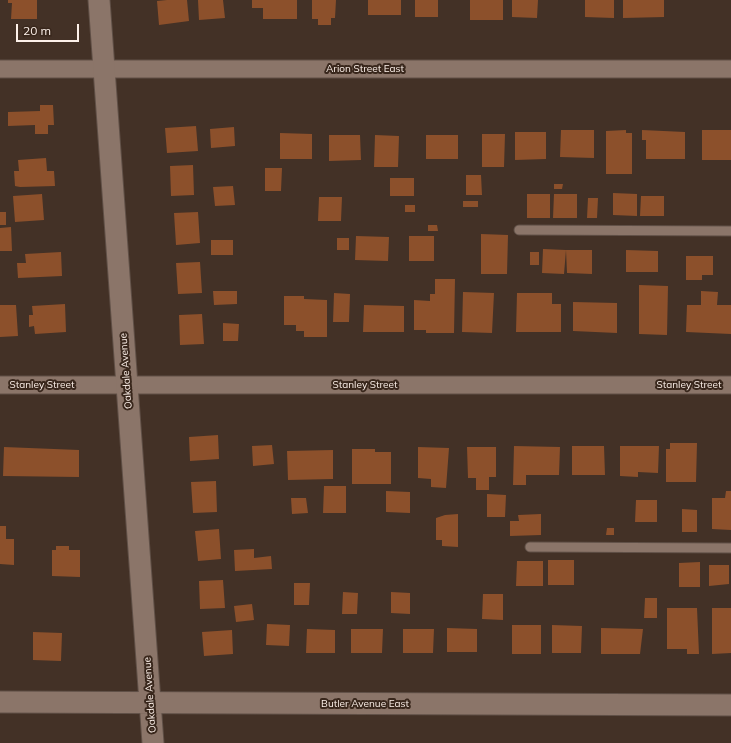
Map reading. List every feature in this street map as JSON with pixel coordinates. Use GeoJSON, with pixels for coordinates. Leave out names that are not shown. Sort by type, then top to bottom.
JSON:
{"type":"FeatureCollection","features":[{"type":"Feature","properties":{"kind":"street","name":"Oakdale Avenue"},"geometry":{"type":"LineString","coordinates":[[99,0],[153,743]]}},
{"type":"Feature","properties":{"kind":"street","name":"Arion Street East"},"geometry":{"type":"LineString","coordinates":[[0,69],[731,69]]}},
{"type":"Feature","properties":{"kind":"street","name":"Stanley Street"},"geometry":{"type":"LineString","coordinates":[[0,384],[731,385]]}},
{"type":"Feature","properties":{"kind":"street","name":"Butler Avenue East"},"geometry":{"type":"LineString","coordinates":[[0,702],[731,705]]}},
{"type":"Feature","properties":{"kind":"lane"},"geometry":{"type":"LineString","coordinates":[[519,230],[731,231]]}},
{"type":"Feature","properties":{"kind":"lane"},"geometry":{"type":"LineString","coordinates":[[530,547],[731,548]]}},
{"type":"Feature","properties":{"kind":"building"},"geometry":{"type":"Polygon","coordinates":[[[8,0],[37,0],[37,19],[11,19],[12,3],[8,3],[8,0]]]}},
{"type":"Feature","properties":{"kind":"building"},"geometry":{"type":"Polygon","coordinates":[[[187,0],[189,21],[159,25],[157,1],[187,0]]]}},
{"type":"Feature","properties":{"kind":"building"},"geometry":{"type":"Polygon","coordinates":[[[198,0],[223,0],[225,18],[199,20],[198,0]]]}},
{"type":"Feature","properties":{"kind":"building"},"geometry":{"type":"Polygon","coordinates":[[[252,0],[297,0],[297,19],[263,19],[263,8],[252,8],[252,0]]]}},
{"type":"Feature","properties":{"kind":"building"},"geometry":{"type":"Polygon","coordinates":[[[312,0],[336,0],[335,18],[331,18],[331,25],[318,25],[318,19],[312,19],[312,0]]]}},
{"type":"Feature","properties":{"kind":"building"},"geometry":{"type":"Polygon","coordinates":[[[368,0],[401,0],[401,15],[368,15],[368,0]]]}},
{"type":"Feature","properties":{"kind":"building"},"geometry":{"type":"Polygon","coordinates":[[[415,0],[438,0],[438,17],[415,17],[415,0]]]}},
{"type":"Feature","properties":{"kind":"building"},"geometry":{"type":"Polygon","coordinates":[[[470,0],[503,0],[503,20],[470,20],[470,0]]]}},
{"type":"Feature","properties":{"kind":"building"},"geometry":{"type":"Polygon","coordinates":[[[512,0],[538,0],[537,18],[512,17],[512,0]]]}},
{"type":"Feature","properties":{"kind":"building"},"geometry":{"type":"Polygon","coordinates":[[[585,0],[614,0],[614,18],[585,17],[585,0]]]}},
{"type":"Feature","properties":{"kind":"building"},"geometry":{"type":"Polygon","coordinates":[[[623,0],[664,0],[664,17],[623,18],[623,0]]]}},
{"type":"Feature","properties":{"kind":"building"},"geometry":{"type":"Polygon","coordinates":[[[40,105],[53,105],[54,125],[48,125],[48,134],[35,134],[35,125],[8,126],[8,112],[40,111],[40,105]]]}},
{"type":"Feature","properties":{"kind":"building"},"geometry":{"type":"Polygon","coordinates":[[[196,126],[198,151],[167,153],[165,128],[196,126]]]}},
{"type":"Feature","properties":{"kind":"building"},"geometry":{"type":"Polygon","coordinates":[[[234,127],[235,146],[211,148],[210,129],[234,127]]]}},
{"type":"Feature","properties":{"kind":"building"},"geometry":{"type":"Polygon","coordinates":[[[561,130],[594,130],[594,158],[560,157],[561,130]]]}},
{"type":"Feature","properties":{"kind":"building"},"geometry":{"type":"Polygon","coordinates":[[[626,130],[626,133],[632,133],[632,174],[606,174],[606,131],[626,130]]]}},
{"type":"Feature","properties":{"kind":"building"},"geometry":{"type":"Polygon","coordinates":[[[642,130],[685,132],[685,159],[646,159],[646,140],[642,140],[642,130]]]}},
{"type":"Feature","properties":{"kind":"building"},"geometry":{"type":"Polygon","coordinates":[[[702,130],[731,130],[731,160],[702,160],[702,130]]]}},
{"type":"Feature","properties":{"kind":"building"},"geometry":{"type":"Polygon","coordinates":[[[515,132],[546,132],[546,159],[515,160],[515,132]]]}},
{"type":"Feature","properties":{"kind":"building"},"geometry":{"type":"Polygon","coordinates":[[[280,133],[312,134],[312,159],[280,159],[280,133]]]}},
{"type":"Feature","properties":{"kind":"building"},"geometry":{"type":"Polygon","coordinates":[[[482,134],[505,134],[504,167],[482,167],[482,134]]]}},
{"type":"Feature","properties":{"kind":"building"},"geometry":{"type":"Polygon","coordinates":[[[329,135],[360,135],[361,160],[329,161],[329,135]]]}},
{"type":"Feature","properties":{"kind":"building"},"geometry":{"type":"Polygon","coordinates":[[[375,135],[399,136],[398,167],[374,167],[375,135]]]}},
{"type":"Feature","properties":{"kind":"building"},"geometry":{"type":"Polygon","coordinates":[[[426,135],[458,135],[458,159],[426,159],[426,135]]]}},
{"type":"Feature","properties":{"kind":"building"},"geometry":{"type":"Polygon","coordinates":[[[46,158],[47,171],[54,171],[55,186],[15,186],[14,171],[19,171],[18,160],[46,158]]]}},
{"type":"Feature","properties":{"kind":"building"},"geometry":{"type":"Polygon","coordinates":[[[193,165],[194,195],[171,196],[170,166],[193,165]]]}},
{"type":"Feature","properties":{"kind":"building"},"geometry":{"type":"Polygon","coordinates":[[[265,168],[282,168],[281,191],[265,191],[265,168]]]}},
{"type":"Feature","properties":{"kind":"building"},"geometry":{"type":"Polygon","coordinates":[[[466,175],[481,175],[482,195],[466,195],[466,175]]]}},
{"type":"Feature","properties":{"kind":"building"},"geometry":{"type":"Polygon","coordinates":[[[390,178],[414,178],[414,196],[390,196],[390,178]]]}},
{"type":"Feature","properties":{"kind":"building"},"geometry":{"type":"Polygon","coordinates":[[[554,184],[563,184],[562,189],[554,189],[554,184]]]}},
{"type":"Feature","properties":{"kind":"building"},"geometry":{"type":"Polygon","coordinates":[[[233,186],[235,205],[215,206],[213,187],[233,186]]]}},
{"type":"Feature","properties":{"kind":"building"},"geometry":{"type":"Polygon","coordinates":[[[613,193],[637,194],[637,216],[613,215],[613,193]]]}},
{"type":"Feature","properties":{"kind":"building"},"geometry":{"type":"Polygon","coordinates":[[[42,194],[44,220],[15,222],[13,196],[42,194]]]}},
{"type":"Feature","properties":{"kind":"building"},"geometry":{"type":"Polygon","coordinates":[[[527,194],[550,194],[550,218],[527,218],[527,194]]]}},
{"type":"Feature","properties":{"kind":"building"},"geometry":{"type":"Polygon","coordinates":[[[554,194],[577,194],[577,218],[553,218],[554,194]]]}},
{"type":"Feature","properties":{"kind":"building"},"geometry":{"type":"Polygon","coordinates":[[[641,196],[664,196],[664,216],[640,216],[641,196]]]}},
{"type":"Feature","properties":{"kind":"building"},"geometry":{"type":"Polygon","coordinates":[[[319,197],[342,197],[341,221],[318,221],[319,197]]]}},
{"type":"Feature","properties":{"kind":"building"},"geometry":{"type":"Polygon","coordinates":[[[588,198],[598,198],[597,218],[587,218],[588,198]]]}},
{"type":"Feature","properties":{"kind":"building"},"geometry":{"type":"Polygon","coordinates":[[[463,201],[478,201],[478,207],[463,207],[463,201]]]}},
{"type":"Feature","properties":{"kind":"building"},"geometry":{"type":"Polygon","coordinates":[[[405,205],[415,205],[415,212],[405,212],[405,205]]]}},
{"type":"Feature","properties":{"kind":"building"},"geometry":{"type":"Polygon","coordinates":[[[0,212],[6,212],[6,225],[0,225],[0,212]]]}},
{"type":"Feature","properties":{"kind":"building"},"geometry":{"type":"Polygon","coordinates":[[[198,212],[200,243],[176,245],[174,213],[198,212]]]}},
{"type":"Feature","properties":{"kind":"building"},"geometry":{"type":"Polygon","coordinates":[[[428,225],[437,225],[438,231],[428,231],[428,225]]]}},
{"type":"Feature","properties":{"kind":"building"},"geometry":{"type":"Polygon","coordinates":[[[11,227],[12,251],[0,251],[0,228],[11,227]]]}},
{"type":"Feature","properties":{"kind":"building"},"geometry":{"type":"Polygon","coordinates":[[[481,234],[508,235],[507,274],[481,274],[481,234]]]}},
{"type":"Feature","properties":{"kind":"building"},"geometry":{"type":"Polygon","coordinates":[[[356,236],[389,237],[388,261],[355,260],[356,236]]]}},
{"type":"Feature","properties":{"kind":"building"},"geometry":{"type":"Polygon","coordinates":[[[409,236],[434,236],[434,261],[409,261],[409,236]]]}},
{"type":"Feature","properties":{"kind":"building"},"geometry":{"type":"Polygon","coordinates":[[[337,238],[349,238],[349,250],[337,250],[337,238]]]}},
{"type":"Feature","properties":{"kind":"building"},"geometry":{"type":"Polygon","coordinates":[[[211,240],[233,240],[233,255],[211,255],[211,240]]]}},
{"type":"Feature","properties":{"kind":"building"},"geometry":{"type":"Polygon","coordinates":[[[543,249],[566,250],[564,274],[542,273],[543,249]]]}},
{"type":"Feature","properties":{"kind":"building"},"geometry":{"type":"Polygon","coordinates":[[[566,250],[592,250],[592,274],[567,273],[566,250]]]}},
{"type":"Feature","properties":{"kind":"building"},"geometry":{"type":"Polygon","coordinates":[[[626,250],[658,251],[658,272],[626,272],[626,250]]]}},
{"type":"Feature","properties":{"kind":"building"},"geometry":{"type":"Polygon","coordinates":[[[61,252],[62,276],[18,278],[17,263],[26,263],[25,254],[61,252]]]}},
{"type":"Feature","properties":{"kind":"building"},"geometry":{"type":"Polygon","coordinates":[[[530,252],[539,252],[539,265],[530,265],[530,252]]]}},
{"type":"Feature","properties":{"kind":"building"},"geometry":{"type":"Polygon","coordinates":[[[686,256],[713,256],[713,275],[702,275],[702,280],[686,280],[686,256]]]}},
{"type":"Feature","properties":{"kind":"building"},"geometry":{"type":"Polygon","coordinates":[[[200,262],[202,293],[178,294],[176,263],[200,262]]]}},
{"type":"Feature","properties":{"kind":"building"},"geometry":{"type":"Polygon","coordinates":[[[435,279],[455,279],[454,333],[426,333],[426,330],[414,330],[414,300],[430,301],[430,294],[435,294],[435,279]]]}},
{"type":"Feature","properties":{"kind":"building"},"geometry":{"type":"Polygon","coordinates":[[[639,285],[668,286],[667,335],[639,334],[639,285]]]}},
{"type":"Feature","properties":{"kind":"building"},"geometry":{"type":"Polygon","coordinates":[[[213,291],[237,291],[237,304],[214,305],[213,291]]]}},
{"type":"Feature","properties":{"kind":"building"},"geometry":{"type":"Polygon","coordinates":[[[701,291],[718,292],[717,305],[731,305],[731,334],[686,332],[687,305],[701,305],[701,291]]]}},
{"type":"Feature","properties":{"kind":"building"},"geometry":{"type":"Polygon","coordinates":[[[463,292],[494,293],[492,333],[462,332],[463,292]]]}},
{"type":"Feature","properties":{"kind":"building"},"geometry":{"type":"Polygon","coordinates":[[[334,293],[350,294],[349,322],[333,322],[334,293]]]}},
{"type":"Feature","properties":{"kind":"building"},"geometry":{"type":"Polygon","coordinates":[[[517,293],[552,293],[552,304],[561,304],[561,332],[516,332],[517,293]]]}},
{"type":"Feature","properties":{"kind":"building"},"geometry":{"type":"Polygon","coordinates":[[[284,296],[304,296],[304,299],[327,300],[327,337],[304,337],[304,331],[296,331],[296,325],[284,325],[284,296]]]}},
{"type":"Feature","properties":{"kind":"building"},"geometry":{"type":"Polygon","coordinates":[[[573,302],[617,303],[617,333],[573,331],[573,302]]]}},
{"type":"Feature","properties":{"kind":"building"},"geometry":{"type":"Polygon","coordinates":[[[65,304],[66,332],[35,334],[34,326],[29,327],[29,315],[33,315],[32,306],[65,304]]]}},
{"type":"Feature","properties":{"kind":"building"},"geometry":{"type":"Polygon","coordinates":[[[0,305],[16,305],[18,336],[0,337],[0,305]]]}},
{"type":"Feature","properties":{"kind":"building"},"geometry":{"type":"Polygon","coordinates":[[[364,305],[404,306],[404,332],[363,332],[364,305]]]}},
{"type":"Feature","properties":{"kind":"building"},"geometry":{"type":"Polygon","coordinates":[[[202,314],[204,344],[180,345],[179,315],[202,314]]]}},
{"type":"Feature","properties":{"kind":"building"},"geometry":{"type":"Polygon","coordinates":[[[223,323],[239,324],[238,341],[223,341],[223,323]]]}},
{"type":"Feature","properties":{"kind":"building"},"geometry":{"type":"Polygon","coordinates":[[[218,435],[219,459],[190,461],[189,437],[218,435]]]}},
{"type":"Feature","properties":{"kind":"building"},"geometry":{"type":"Polygon","coordinates":[[[670,443],[697,443],[696,482],[666,482],[666,449],[670,449],[670,443]]]}},
{"type":"Feature","properties":{"kind":"building"},"geometry":{"type":"Polygon","coordinates":[[[272,445],[274,464],[253,466],[252,446],[272,445]]]}},
{"type":"Feature","properties":{"kind":"building"},"geometry":{"type":"Polygon","coordinates":[[[514,446],[560,447],[559,475],[526,475],[526,485],[513,485],[514,446]]]}},
{"type":"Feature","properties":{"kind":"building"},"geometry":{"type":"Polygon","coordinates":[[[572,446],[604,446],[605,475],[572,475],[572,446]]]}},
{"type":"Feature","properties":{"kind":"building"},"geometry":{"type":"Polygon","coordinates":[[[620,446],[659,446],[658,473],[638,472],[638,477],[620,476],[620,446]]]}},
{"type":"Feature","properties":{"kind":"building"},"geometry":{"type":"Polygon","coordinates":[[[4,447],[79,450],[79,477],[3,476],[4,447]]]}},
{"type":"Feature","properties":{"kind":"building"},"geometry":{"type":"Polygon","coordinates":[[[418,447],[449,448],[446,488],[431,487],[431,479],[418,478],[418,447]]]}},
{"type":"Feature","properties":{"kind":"building"},"geometry":{"type":"Polygon","coordinates":[[[467,447],[496,447],[496,477],[489,477],[489,490],[476,490],[476,478],[468,478],[467,447]]]}},
{"type":"Feature","properties":{"kind":"building"},"geometry":{"type":"Polygon","coordinates":[[[352,449],[375,449],[375,452],[391,452],[391,484],[352,484],[352,449]]]}},
{"type":"Feature","properties":{"kind":"building"},"geometry":{"type":"Polygon","coordinates":[[[333,450],[333,479],[288,480],[287,451],[333,450]]]}},
{"type":"Feature","properties":{"kind":"building"},"geometry":{"type":"Polygon","coordinates":[[[216,481],[217,512],[193,513],[191,482],[216,481]]]}},
{"type":"Feature","properties":{"kind":"building"},"geometry":{"type":"Polygon","coordinates":[[[324,486],[346,486],[346,513],[323,513],[324,486]]]}},
{"type":"Feature","properties":{"kind":"building"},"geometry":{"type":"Polygon","coordinates":[[[386,491],[410,492],[410,513],[386,512],[386,491]]]}},
{"type":"Feature","properties":{"kind":"building"},"geometry":{"type":"Polygon","coordinates":[[[726,491],[731,491],[731,530],[712,529],[712,498],[725,498],[726,491]]]}},
{"type":"Feature","properties":{"kind":"building"},"geometry":{"type":"Polygon","coordinates":[[[487,494],[506,495],[505,517],[487,517],[487,494]]]}},
{"type":"Feature","properties":{"kind":"building"},"geometry":{"type":"Polygon","coordinates":[[[291,498],[306,498],[308,513],[292,514],[291,498]]]}},
{"type":"Feature","properties":{"kind":"building"},"geometry":{"type":"Polygon","coordinates":[[[636,500],[657,500],[657,522],[635,522],[636,500]]]}},
{"type":"Feature","properties":{"kind":"building"},"geometry":{"type":"Polygon","coordinates":[[[682,509],[697,510],[697,532],[682,532],[682,509]]]}},
{"type":"Feature","properties":{"kind":"building"},"geometry":{"type":"Polygon","coordinates":[[[458,514],[458,547],[442,546],[442,540],[436,540],[436,518],[445,515],[458,514]]]}},
{"type":"Feature","properties":{"kind":"building"},"geometry":{"type":"Polygon","coordinates":[[[541,514],[541,535],[510,536],[510,521],[519,521],[518,515],[541,514]]]}},
{"type":"Feature","properties":{"kind":"building"},"geometry":{"type":"Polygon","coordinates":[[[0,526],[6,526],[6,539],[14,539],[14,565],[0,564],[0,526]]]}},
{"type":"Feature","properties":{"kind":"building"},"geometry":{"type":"Polygon","coordinates":[[[607,528],[614,528],[614,535],[606,535],[607,528]]]}},
{"type":"Feature","properties":{"kind":"building"},"geometry":{"type":"Polygon","coordinates":[[[219,529],[221,559],[198,561],[195,531],[219,529]]]}},
{"type":"Feature","properties":{"kind":"building"},"geometry":{"type":"Polygon","coordinates":[[[56,546],[69,546],[69,550],[80,550],[80,577],[52,576],[52,550],[56,550],[56,546]]]}},
{"type":"Feature","properties":{"kind":"building"},"geometry":{"type":"Polygon","coordinates":[[[254,549],[254,558],[271,556],[272,569],[235,571],[234,550],[254,549]]]}},
{"type":"Feature","properties":{"kind":"building"},"geometry":{"type":"Polygon","coordinates":[[[548,560],[574,560],[574,585],[548,585],[548,560]]]}},
{"type":"Feature","properties":{"kind":"building"},"geometry":{"type":"Polygon","coordinates":[[[517,561],[543,561],[543,586],[516,586],[517,561]]]}},
{"type":"Feature","properties":{"kind":"building"},"geometry":{"type":"Polygon","coordinates":[[[700,562],[700,587],[679,587],[679,563],[700,562]]]}},
{"type":"Feature","properties":{"kind":"building"},"geometry":{"type":"Polygon","coordinates":[[[709,565],[729,565],[729,584],[709,586],[709,565]]]}},
{"type":"Feature","properties":{"kind":"building"},"geometry":{"type":"Polygon","coordinates":[[[223,580],[225,608],[200,609],[199,581],[223,580]]]}},
{"type":"Feature","properties":{"kind":"building"},"geometry":{"type":"Polygon","coordinates":[[[294,583],[310,583],[309,605],[294,605],[294,583]]]}},
{"type":"Feature","properties":{"kind":"building"},"geometry":{"type":"Polygon","coordinates":[[[343,592],[358,593],[357,614],[342,614],[343,592]]]}},
{"type":"Feature","properties":{"kind":"building"},"geometry":{"type":"Polygon","coordinates":[[[391,592],[410,593],[410,614],[391,613],[391,592]]]}},
{"type":"Feature","properties":{"kind":"building"},"geometry":{"type":"Polygon","coordinates":[[[483,594],[503,594],[503,620],[482,619],[483,594]]]}},
{"type":"Feature","properties":{"kind":"building"},"geometry":{"type":"Polygon","coordinates":[[[645,598],[657,598],[657,618],[644,618],[645,598]]]}},
{"type":"Feature","properties":{"kind":"building"},"geometry":{"type":"Polygon","coordinates":[[[252,604],[254,620],[236,622],[234,606],[252,604]]]}},
{"type":"Feature","properties":{"kind":"building"},"geometry":{"type":"Polygon","coordinates":[[[667,608],[697,608],[699,654],[687,654],[687,649],[667,649],[667,608]]]}},
{"type":"Feature","properties":{"kind":"building"},"geometry":{"type":"Polygon","coordinates":[[[712,608],[731,608],[731,653],[712,654],[712,608]]]}},
{"type":"Feature","properties":{"kind":"building"},"geometry":{"type":"Polygon","coordinates":[[[267,624],[290,625],[289,646],[266,645],[267,624]]]}},
{"type":"Feature","properties":{"kind":"building"},"geometry":{"type":"Polygon","coordinates":[[[512,625],[541,625],[541,654],[512,654],[512,625]]]}},
{"type":"Feature","properties":{"kind":"building"},"geometry":{"type":"Polygon","coordinates":[[[552,625],[582,626],[581,653],[552,653],[552,625]]]}},
{"type":"Feature","properties":{"kind":"building"},"geometry":{"type":"Polygon","coordinates":[[[447,628],[477,629],[477,652],[447,652],[447,628]]]}},
{"type":"Feature","properties":{"kind":"building"},"geometry":{"type":"Polygon","coordinates":[[[601,628],[643,629],[640,654],[601,654],[601,628]]]}},
{"type":"Feature","properties":{"kind":"building"},"geometry":{"type":"Polygon","coordinates":[[[307,629],[335,630],[335,653],[306,653],[307,629]]]}},
{"type":"Feature","properties":{"kind":"building"},"geometry":{"type":"Polygon","coordinates":[[[351,629],[383,629],[382,653],[351,653],[351,629]]]}},
{"type":"Feature","properties":{"kind":"building"},"geometry":{"type":"Polygon","coordinates":[[[403,629],[434,629],[433,653],[403,653],[403,629]]]}},
{"type":"Feature","properties":{"kind":"building"},"geometry":{"type":"Polygon","coordinates":[[[232,630],[233,654],[204,656],[202,632],[232,630]]]}},
{"type":"Feature","properties":{"kind":"building"},"geometry":{"type":"Polygon","coordinates":[[[33,632],[62,633],[61,661],[33,660],[33,632]]]}}]}
